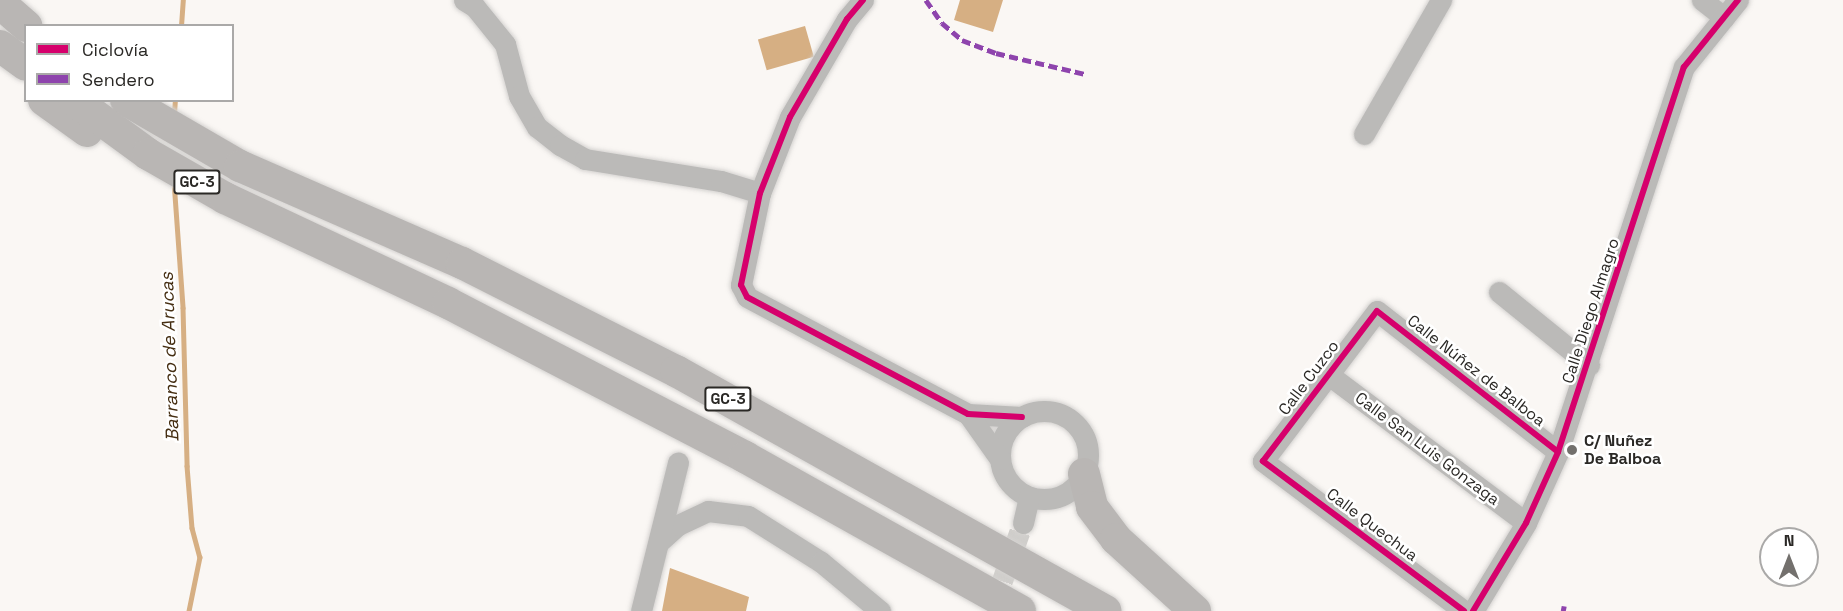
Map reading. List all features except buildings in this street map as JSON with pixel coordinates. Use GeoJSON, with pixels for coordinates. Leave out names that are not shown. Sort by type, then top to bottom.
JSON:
{"type":"FeatureCollection","features":[{"type":"Feature","properties":{"kind":"highway"},"geometry":{"type":"LineString","coordinates":[[47,102],[213,212],[278,244],[325,248]]}},
{"type":"Feature","properties":{"kind":"highway","name":"GC-3"},"geometry":{"type":"LineString","coordinates":[[77,102],[147,154],[325,248],[448,303],[745,457],[1020,611]]}},
{"type":"Feature","properties":{"kind":"highway","name":"GC-3"},"geometry":{"type":"LineString","coordinates":[[129,102],[240,166],[462,263],[676,371],[1106,611]]}},
{"type":"Feature","properties":{"kind":"highway"},"geometry":{"type":"LineString","coordinates":[[1084,474],[1092,507],[1116,539],[1195,611]]}},
{"type":"Feature","properties":{"kind":"street"},"geometry":{"type":"LineString","coordinates":[[464,0],[475,7],[505,44],[519,96],[537,127],[560,145],[585,159],[721,181],[760,194]]}},
{"type":"Feature","properties":{"kind":"street"},"geometry":{"type":"LineString","coordinates":[[863,0],[847,19],[790,117],[760,194],[741,285],[747,297],[968,414],[1022,417],[1049,412],[1074,423],[1088,447],[1084,474],[1077,485],[1060,496],[1041,499],[1029,496],[1009,482],[1000,459],[968,414]]}},
{"type":"Feature","properties":{"kind":"street"},"geometry":{"type":"LineString","coordinates":[[1364,134],[1441,0]]}},
{"type":"Feature","properties":{"kind":"street"},"geometry":{"type":"LineString","coordinates":[[1702,0],[1724,17]]}},
{"type":"Feature","properties":{"kind":"street","name":"Calle Diego Almagro"},"geometry":{"type":"LineString","coordinates":[[1473,611],[1526,523],[1558,452],[1589,364],[1684,67],[1738,0]]}},
{"type":"Feature","properties":{"kind":"street"},"geometry":{"type":"LineString","coordinates":[[1499,292],[1589,364]]}},
{"type":"Feature","properties":{"kind":"street","name":"Calle Cuzco"},"geometry":{"type":"LineString","coordinates":[[1263,461],[1377,311]]}},
{"type":"Feature","properties":{"kind":"street","name":"Calle Núñez de Balboa"},"geometry":{"type":"LineString","coordinates":[[1377,311],[1558,452]]}},
{"type":"Feature","properties":{"kind":"street","name":"Calle San Luis Gonzaga"},"geometry":{"type":"LineString","coordinates":[[1329,375],[1526,523]]}},
{"type":"Feature","properties":{"kind":"street"},"geometry":{"type":"LineString","coordinates":[[1000,459],[1005,435],[1022,417]]}},
{"type":"Feature","properties":{"kind":"street","name":"Calle Quechua"},"geometry":{"type":"LineString","coordinates":[[1263,461],[1464,611]]}},
{"type":"Feature","properties":{"kind":"street"},"geometry":{"type":"LineString","coordinates":[[641,611],[678,463]]}},
{"type":"Feature","properties":{"kind":"street"},"geometry":{"type":"LineString","coordinates":[[1023,523],[1029,496]]}},
{"type":"Feature","properties":{"kind":"street"},"geometry":{"type":"LineString","coordinates":[[659,542],[678,525],[708,511],[748,516],[820,562],[880,611]]}},
{"type":"Feature","properties":{"kind":"shaded area"},"geometry":{"type":"Polygon","coordinates":[[[960,0],[1003,0],[993,32],[954,20],[960,0]]]}},
{"type":"Feature","properties":{"kind":"shaded area"},"geometry":{"type":"Polygon","coordinates":[[[805,26],[814,57],[767,70],[758,40],[805,26]]]}},
{"type":"Feature","properties":{"kind":"shaded area"},"geometry":{"type":"Polygon","coordinates":[[[670,568],[749,597],[746,611],[662,611],[670,568]]]}},
{"type":"Feature","properties":{"kind":"waterway","name":"Barranco de Arucas"},"geometry":{"type":"LineString","coordinates":[[181,24],[183,0]]}},
{"type":"Feature","properties":{"kind":"waterway","name":"Barranco de Arucas"},"geometry":{"type":"LineString","coordinates":[[174,113],[175,102]]}},
{"type":"Feature","properties":{"kind":"waterway","name":"Barranco de Arucas"},"geometry":{"type":"LineString","coordinates":[[174,181],[183,308],[187,466],[192,528],[200,557],[189,611]]}},
{"type":"Feature","properties":{"kind":"tunnel"},"geometry":{"type":"LineString","coordinates":[[992,610],[1023,523]]}},
{"type":"Feature","properties":{"kind":"marked path"},"geometry":{"type":"LineString","coordinates":[[926,0],[942,23],[962,40],[996,53],[1085,74]]}},
{"type":"Feature","properties":{"kind":"marked path"},"geometry":{"type":"LineString","coordinates":[[1563,611],[1564,606]]}},
{"type":"Feature","properties":{"kind":"cycle path"},"geometry":{"type":"LineString","coordinates":[[863,0],[847,19],[790,117],[760,193],[741,285],[747,297],[968,414],[1022,417]]}},
{"type":"Feature","properties":{"kind":"cycle path"},"geometry":{"type":"LineString","coordinates":[[1473,611],[1526,523],[1558,452],[1684,67],[1738,0]]}},
{"type":"Feature","properties":{"kind":"cycle path"},"geometry":{"type":"LineString","coordinates":[[1464,611],[1263,461],[1377,311],[1558,452]]}},
{"type":"Feature","properties":{"kind":"place","name":"C/ Nuñez De Balboa"},"geometry":{"type":"Point","coordinates":[1572,450]}}]}
